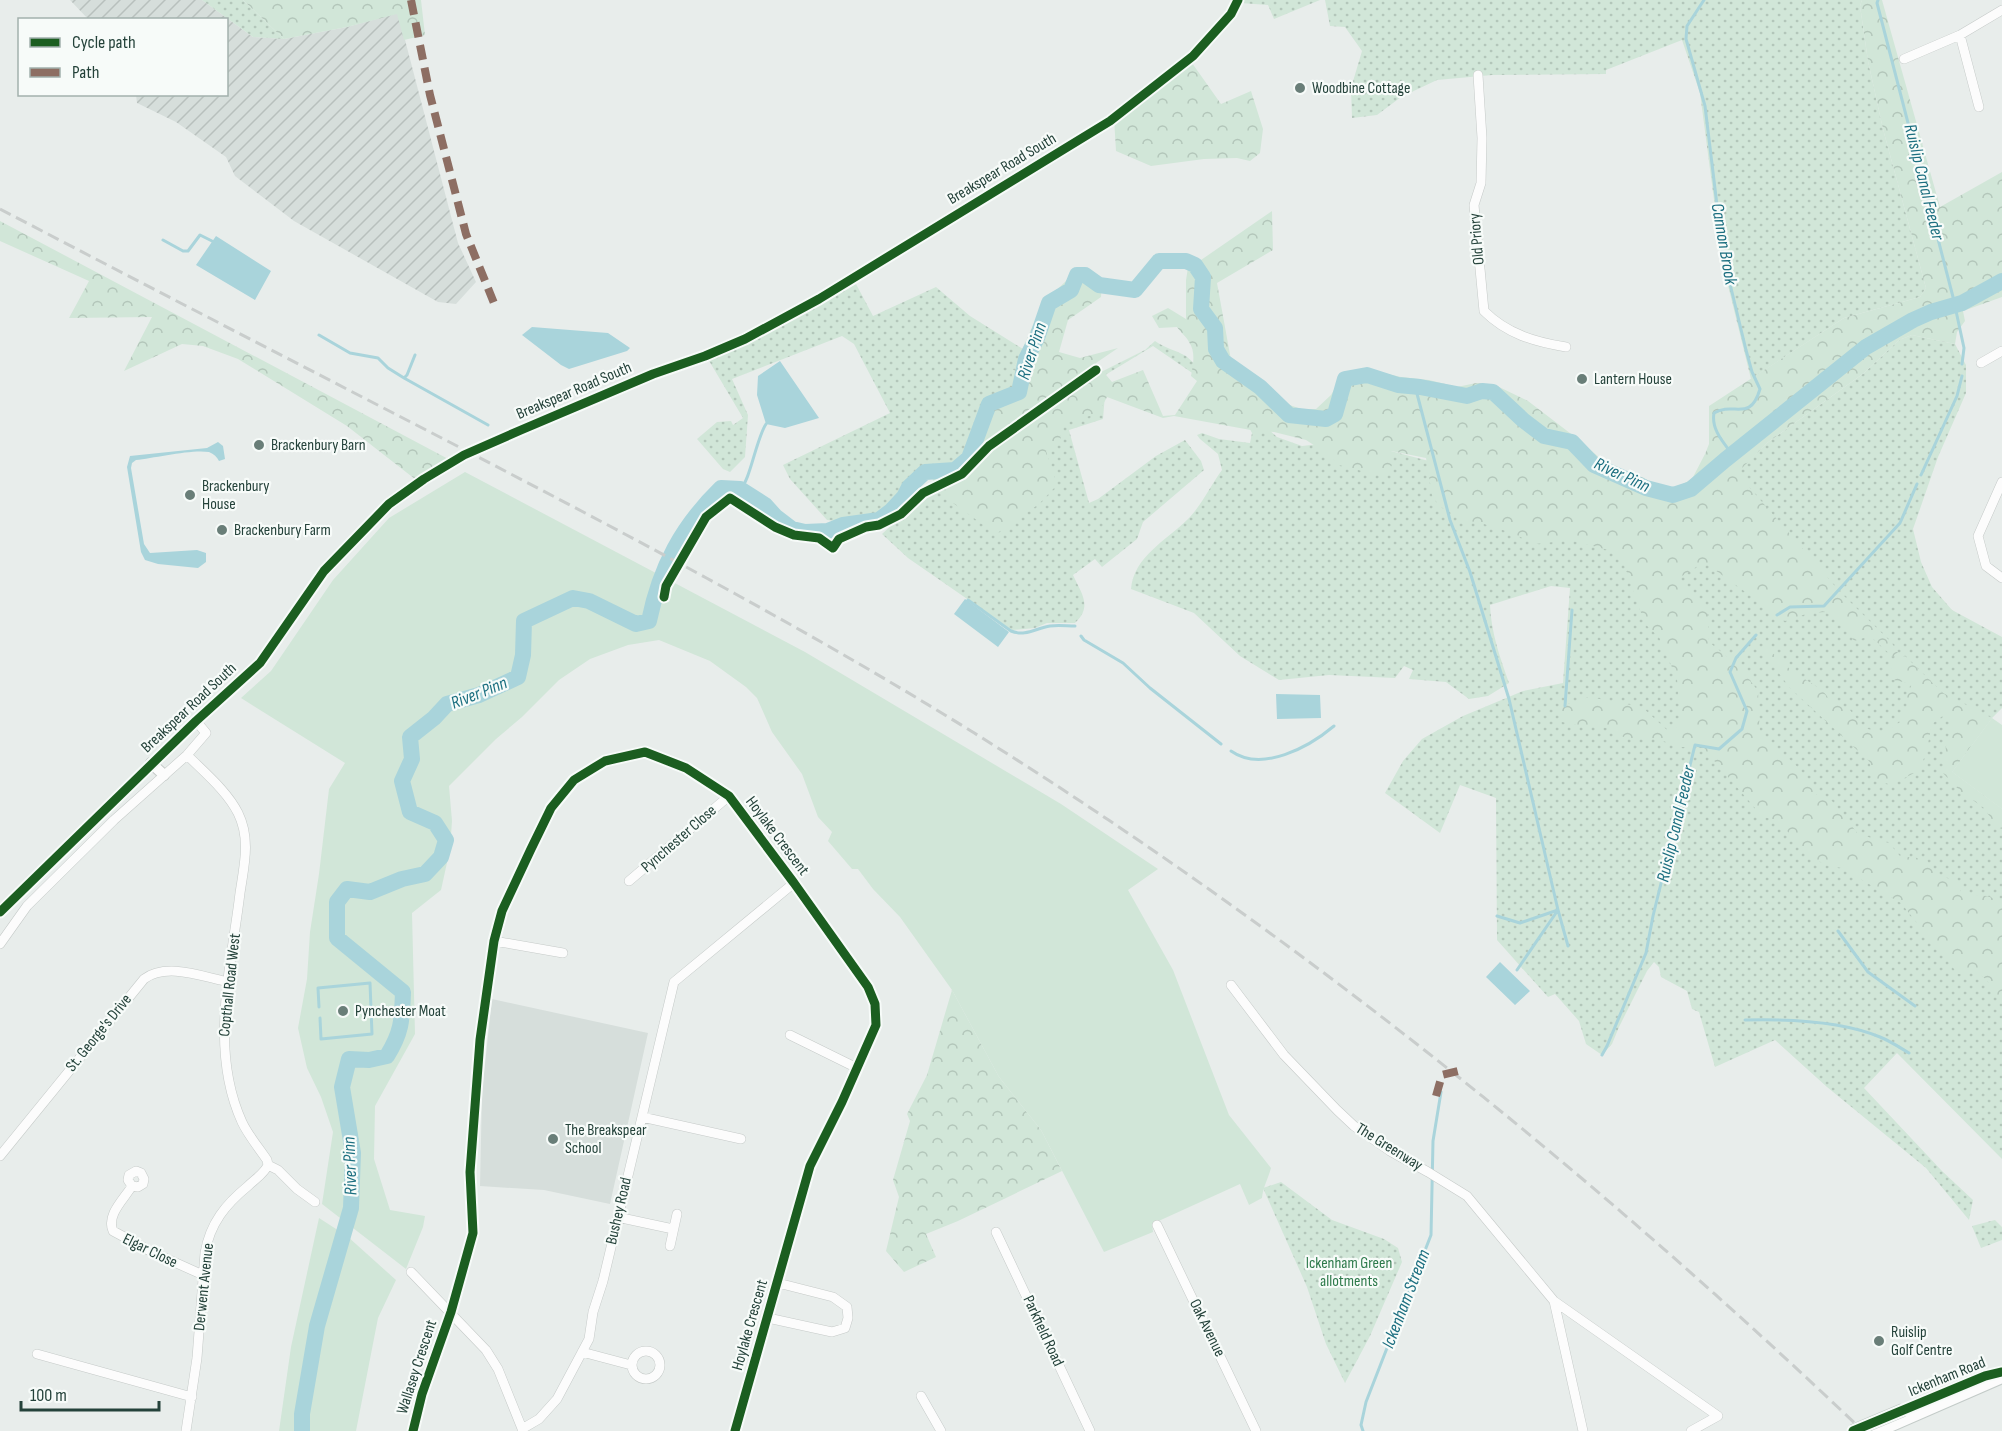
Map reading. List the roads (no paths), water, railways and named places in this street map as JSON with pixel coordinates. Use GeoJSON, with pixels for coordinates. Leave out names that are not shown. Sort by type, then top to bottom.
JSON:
{"type":"FeatureCollection","features":[{"type":"Feature","properties":{"kind":"main road","name":"Ickenham Road"},"geometry":{"type":"LineString","coordinates":[[1905,1414],[1985,1376],[2002,1372]]}},
{"type":"Feature","properties":{"kind":"main road","name":"Ickenham Road"},"geometry":{"type":"LineString","coordinates":[[1905,1414],[2002,1377]]}},
{"type":"Feature","properties":{"kind":"main road"},"geometry":{"type":"LineString","coordinates":[[1853,1431],[1905,1414]]}},
{"type":"Feature","properties":{"kind":"main road"},"geometry":{"type":"LineString","coordinates":[[1878,1431],[1905,1414]]}},
{"type":"Feature","properties":{"kind":"street","name":"Breakspear Road South"},"geometry":{"type":"LineString","coordinates":[[0,912],[151,763],[260,663],[324,571],[389,504],[464,455],[653,374],[745,339],[819,299],[1110,121],[1193,56],[1231,14],[1238,0]]}},
{"type":"Feature","properties":{"kind":"street"},"geometry":{"type":"LineString","coordinates":[[1904,60],[1960,35],[2002,10]]}},
{"type":"Feature","properties":{"kind":"street"},"geometry":{"type":"LineString","coordinates":[[1960,35],[1979,107]]}},
{"type":"Feature","properties":{"kind":"street","name":"Old Priory"},"geometry":{"type":"LineString","coordinates":[[1479,75],[1482,138],[1481,183],[1474,206],[1484,311],[1515,334],[1545,344],[1566,347]]}},
{"type":"Feature","properties":{"kind":"street"},"geometry":{"type":"LineString","coordinates":[[1981,363],[2002,351]]}},
{"type":"Feature","properties":{"kind":"street"},"geometry":{"type":"LineString","coordinates":[[2002,482],[1978,536],[1986,566],[2002,578]]}},
{"type":"Feature","properties":{"kind":"street"},"geometry":{"type":"LineString","coordinates":[[0,944],[27,906],[114,820],[187,755],[206,733],[196,721]]}},
{"type":"Feature","properties":{"kind":"street","name":"Hoylake Crescent"},"geometry":{"type":"LineString","coordinates":[[451,1312],[473,1233],[470,1172],[480,1040],[494,941],[502,911],[552,808],[574,780],[605,761],[645,752],[686,768],[729,796],[868,987],[875,1004],[876,1026],[810,1166],[735,1431]]}},
{"type":"Feature","properties":{"kind":"street","name":"Copthall Road West"},"geometry":{"type":"LineString","coordinates":[[187,755],[223,793],[238,813],[247,846],[223,1034],[226,1070],[233,1098],[242,1123],[268,1165],[278,1170],[297,1189],[315,1202]]}},
{"type":"Feature","properties":{"kind":"street"},"geometry":{"type":"LineString","coordinates":[[151,763],[164,776]]}},
{"type":"Feature","properties":{"kind":"street","name":"Pynchester Close"},"geometry":{"type":"LineString","coordinates":[[629,881],[729,796]]}},
{"type":"Feature","properties":{"kind":"street","name":"Bushey Road"},"geometry":{"type":"LineString","coordinates":[[523,1430],[539,1419],[557,1399],[589,1339],[593,1312],[603,1281],[674,982],[794,883]]}},
{"type":"Feature","properties":{"kind":"street"},"geometry":{"type":"LineString","coordinates":[[15,897],[27,906]]}},
{"type":"Feature","properties":{"kind":"street"},"geometry":{"type":"LineString","coordinates":[[494,941],[563,953]]}},
{"type":"Feature","properties":{"kind":"street","name":"St. George's Drive"},"geometry":{"type":"LineString","coordinates":[[0,1155],[144,979],[153,973],[165,971],[229,982]]}},
{"type":"Feature","properties":{"kind":"street","name":"The Greenway"},"geometry":{"type":"LineString","coordinates":[[1231,985],[1284,1054],[1354,1126],[1389,1151],[1459,1190],[1474,1203],[1554,1301],[1718,1416],[1691,1431]]}},
{"type":"Feature","properties":{"kind":"street"},"geometry":{"type":"LineString","coordinates":[[790,1035],[857,1068]]}},
{"type":"Feature","properties":{"kind":"street"},"geometry":{"type":"LineString","coordinates":[[642,1117],[741,1139]]}},
{"type":"Feature","properties":{"kind":"street","name":"Derwent Avenue"},"geometry":{"type":"LineString","coordinates":[[186,1431],[197,1358],[206,1245],[215,1221],[225,1206],[263,1173],[268,1165]]}},
{"type":"Feature","properties":{"kind":"street","name":"Elgar Close"},"geometry":{"type":"LineString","coordinates":[[132,1186],[111,1219],[113,1231],[203,1275]]}},
{"type":"Feature","properties":{"kind":"street"},"geometry":{"type":"LineString","coordinates":[[670,1246],[677,1214]]}},
{"type":"Feature","properties":{"kind":"street"},"geometry":{"type":"LineString","coordinates":[[617,1217],[673,1229]]}},
{"type":"Feature","properties":{"kind":"street","name":"Oak Avenue"},"geometry":{"type":"LineString","coordinates":[[1157,1225],[1256,1431]]}},
{"type":"Feature","properties":{"kind":"street","name":"Parkfield Road"},"geometry":{"type":"LineString","coordinates":[[996,1232],[1090,1431]]}},
{"type":"Feature","properties":{"kind":"street"},"geometry":{"type":"LineString","coordinates":[[411,1272],[486,1350],[498,1369],[523,1430]]}},
{"type":"Feature","properties":{"kind":"street"},"geometry":{"type":"LineString","coordinates":[[768,1318],[832,1332],[845,1328],[848,1318],[847,1307],[833,1297],[778,1283]]}},
{"type":"Feature","properties":{"kind":"street","name":"The Greenway"},"geometry":{"type":"LineString","coordinates":[[1554,1301],[1583,1431]]}},
{"type":"Feature","properties":{"kind":"street","name":"Wallasey Crescent"},"geometry":{"type":"LineString","coordinates":[[413,1431],[428,1374],[451,1312]]}},
{"type":"Feature","properties":{"kind":"street"},"geometry":{"type":"LineString","coordinates":[[582,1352],[631,1365]]}},
{"type":"Feature","properties":{"kind":"street"},"geometry":{"type":"LineString","coordinates":[[37,1354],[192,1397]]}},
{"type":"Feature","properties":{"kind":"street"},"geometry":{"type":"LineString","coordinates":[[921,1396],[941,1431]]}},
{"type":"Feature","properties":{"kind":"water"},"geometry":{"type":"Polygon","coordinates":[[[216,236],[271,271],[255,300],[196,265],[216,236]]]}},
{"type":"Feature","properties":{"kind":"water"},"geometry":{"type":"Polygon","coordinates":[[[532,327],[608,333],[630,348],[627,351],[569,369],[522,335],[532,327]]]}},
{"type":"Feature","properties":{"kind":"water"},"geometry":{"type":"Polygon","coordinates":[[[780,361],[819,418],[785,428],[766,424],[757,395],[758,376],[780,361]]]}},
{"type":"Feature","properties":{"kind":"water"},"geometry":{"type":"Polygon","coordinates":[[[218,442],[223,446],[225,459],[219,461],[209,452],[202,451],[136,460],[132,463],[144,544],[150,553],[197,550],[206,553],[206,562],[198,568],[158,564],[145,560],[141,552],[127,467],[130,456],[207,448],[218,442]]]}},
{"type":"Feature","properties":{"kind":"water"},"geometry":{"type":"Polygon","coordinates":[[[965,599],[1009,632],[998,647],[954,614],[965,599]]]}},
{"type":"Feature","properties":{"kind":"water"},"geometry":{"type":"Polygon","coordinates":[[[1276,694],[1320,695],[1321,718],[1277,719],[1276,694]]]}},
{"type":"Feature","properties":{"kind":"water"},"geometry":{"type":"Polygon","coordinates":[[[1500,962],[1530,991],[1515,1005],[1486,977],[1500,962]]]}},
{"type":"Feature","properties":{"kind":"waterway","name":"Cannon Brook"},"geometry":{"type":"LineString","coordinates":[[1704,0],[1687,26],[1686,39],[1705,106],[1723,255],[1752,372],[1760,389],[1756,399],[1746,408],[1721,410],[1714,413],[1716,430],[1732,454]]}},
{"type":"Feature","properties":{"kind":"waterway","name":"Ruislip Canal Feeder"},"geometry":{"type":"LineString","coordinates":[[1878,0],[1953,297],[1964,348],[1962,364]]}},
{"type":"Feature","properties":{"kind":"waterway"},"geometry":{"type":"LineString","coordinates":[[163,240],[183,251],[188,251],[200,235],[212,241]]}},
{"type":"Feature","properties":{"kind":"waterway","name":"River Pinn"},"geometry":{"type":"LineString","coordinates":[[302,1431],[302,1414],[317,1326],[351,1208],[353,1153],[342,1087],[349,1059],[369,1060],[387,1056],[398,1033],[402,1010],[403,992],[337,938],[337,902],[347,889],[370,892],[402,879],[425,874],[441,857],[446,840],[435,823],[410,812],[402,781],[412,759],[410,737],[447,704],[479,695],[518,677],[523,655],[524,621],[573,598],[589,601],[636,624],[649,621],[659,583],[674,548],[695,517],[721,488],[740,489],[765,505],[792,529],[805,532],[828,531],[843,525],[879,520],[891,511],[904,497],[909,487],[925,472],[955,470],[969,458],[989,404],[1019,392],[1026,359],[1037,338],[1049,303],[1071,290],[1077,275],[1085,275],[1099,285],[1135,290],[1159,261],[1186,261],[1195,265],[1203,277],[1201,309],[1215,328],[1216,349],[1223,361],[1260,387],[1289,415],[1326,419],[1335,414],[1345,379],[1367,375],[1398,385],[1467,396],[1482,391],[1493,392],[1544,436],[1572,442],[1594,465],[1646,488],[1673,495],[1691,489],[1866,347],[1913,320],[1962,303],[2002,281]]}},
{"type":"Feature","properties":{"kind":"waterway"},"geometry":{"type":"LineString","coordinates":[[319,335],[350,353],[378,358],[388,368],[404,378],[415,355]]}},
{"type":"Feature","properties":{"kind":"waterway","name":"Ruislip Canal Feeder"},"geometry":{"type":"LineString","coordinates":[[1921,475],[1957,396],[1962,376]]}},
{"type":"Feature","properties":{"kind":"waterway"},"geometry":{"type":"LineString","coordinates":[[404,378],[488,425]]}},
{"type":"Feature","properties":{"kind":"waterway"},"geometry":{"type":"LineString","coordinates":[[1415,386],[1450,520],[1470,572],[1509,699],[1558,910],[1517,970]]}},
{"type":"Feature","properties":{"kind":"waterway"},"geometry":{"type":"LineString","coordinates":[[740,489],[747,478],[766,424]]}},
{"type":"Feature","properties":{"kind":"waterway","name":"Ruislip Canal Feeder"},"geometry":{"type":"LineString","coordinates":[[1777,615],[1790,607],[1824,606],[1900,523],[1917,484]]}},
{"type":"Feature","properties":{"kind":"waterway"},"geometry":{"type":"LineString","coordinates":[[967,602],[968,600],[1016,633],[1026,633],[1050,626],[1075,626]]}},
{"type":"Feature","properties":{"kind":"waterway"},"geometry":{"type":"LineString","coordinates":[[1565,706],[1572,610]]}},
{"type":"Feature","properties":{"kind":"waterway","name":"Ruislip Canal Feeder"},"geometry":{"type":"LineString","coordinates":[[1602,1055],[1646,953],[1695,745],[1719,749],[1742,729],[1747,711],[1730,672],[1736,658],[1756,635]]}},
{"type":"Feature","properties":{"kind":"waterway"},"geometry":{"type":"LineString","coordinates":[[1081,636],[1123,663],[1150,688],[1221,744]]}},
{"type":"Feature","properties":{"kind":"waterway"},"geometry":{"type":"LineString","coordinates":[[1231,751],[1243,757],[1257,759],[1285,755],[1312,742],[1334,726]]}},
{"type":"Feature","properties":{"kind":"waterway"},"geometry":{"type":"LineString","coordinates":[[1497,916],[1520,923],[1558,910],[1568,946]]}},
{"type":"Feature","properties":{"kind":"waterway"},"geometry":{"type":"LineString","coordinates":[[1838,931],[1868,972],[1915,1006]]}},
{"type":"Feature","properties":{"kind":"waterway"},"geometry":{"type":"LineString","coordinates":[[319,1007],[318,988],[370,983],[372,1034],[321,1039],[320,1018]]}},
{"type":"Feature","properties":{"kind":"waterway"},"geometry":{"type":"LineString","coordinates":[[1745,1020],[1795,1021],[1849,1027],[1880,1037],[1909,1053]]}},
{"type":"Feature","properties":{"kind":"waterway","name":"Ickenham Stream"},"geometry":{"type":"LineString","coordinates":[[1363,1431],[1361,1425],[1366,1402],[1431,1235],[1433,1141],[1441,1092]]}},
{"type":"Feature","properties":{"kind":"railway"},"geometry":{"type":"LineString","coordinates":[[0,209],[718,584],[908,693],[1090,808],[1207,888],[1435,1058],[1653,1240],[1863,1431]]}},
{"type":"Feature","properties":{"kind":"place","name":"Woodbine Cottage"},"geometry":{"type":"Point","coordinates":[1300,88]}},
{"type":"Feature","properties":{"kind":"place","name":"Lantern House"},"geometry":{"type":"Point","coordinates":[1582,379]}},
{"type":"Feature","properties":{"kind":"place","name":"Brackenbury Barn"},"geometry":{"type":"Point","coordinates":[259,445]}},
{"type":"Feature","properties":{"kind":"place","name":"Brackenbury House"},"geometry":{"type":"Point","coordinates":[190,495]}},
{"type":"Feature","properties":{"kind":"place","name":"Brackenbury Farm"},"geometry":{"type":"Point","coordinates":[222,530]}},
{"type":"Feature","properties":{"kind":"place","name":"Pynchester Moat"},"geometry":{"type":"Point","coordinates":[343,1011]}},
{"type":"Feature","properties":{"kind":"place","name":"The Breakspear School"},"geometry":{"type":"Point","coordinates":[553,1139]}},
{"type":"Feature","properties":{"kind":"place","name":"Ruislip Golf Centre"},"geometry":{"type":"Point","coordinates":[1879,1341]}},
{"type":"Feature","properties":{"kind":"park label","name":"Ickenham Green allotments"},"geometry":{"type":"Point","coordinates":[1349,1272]}}]}
